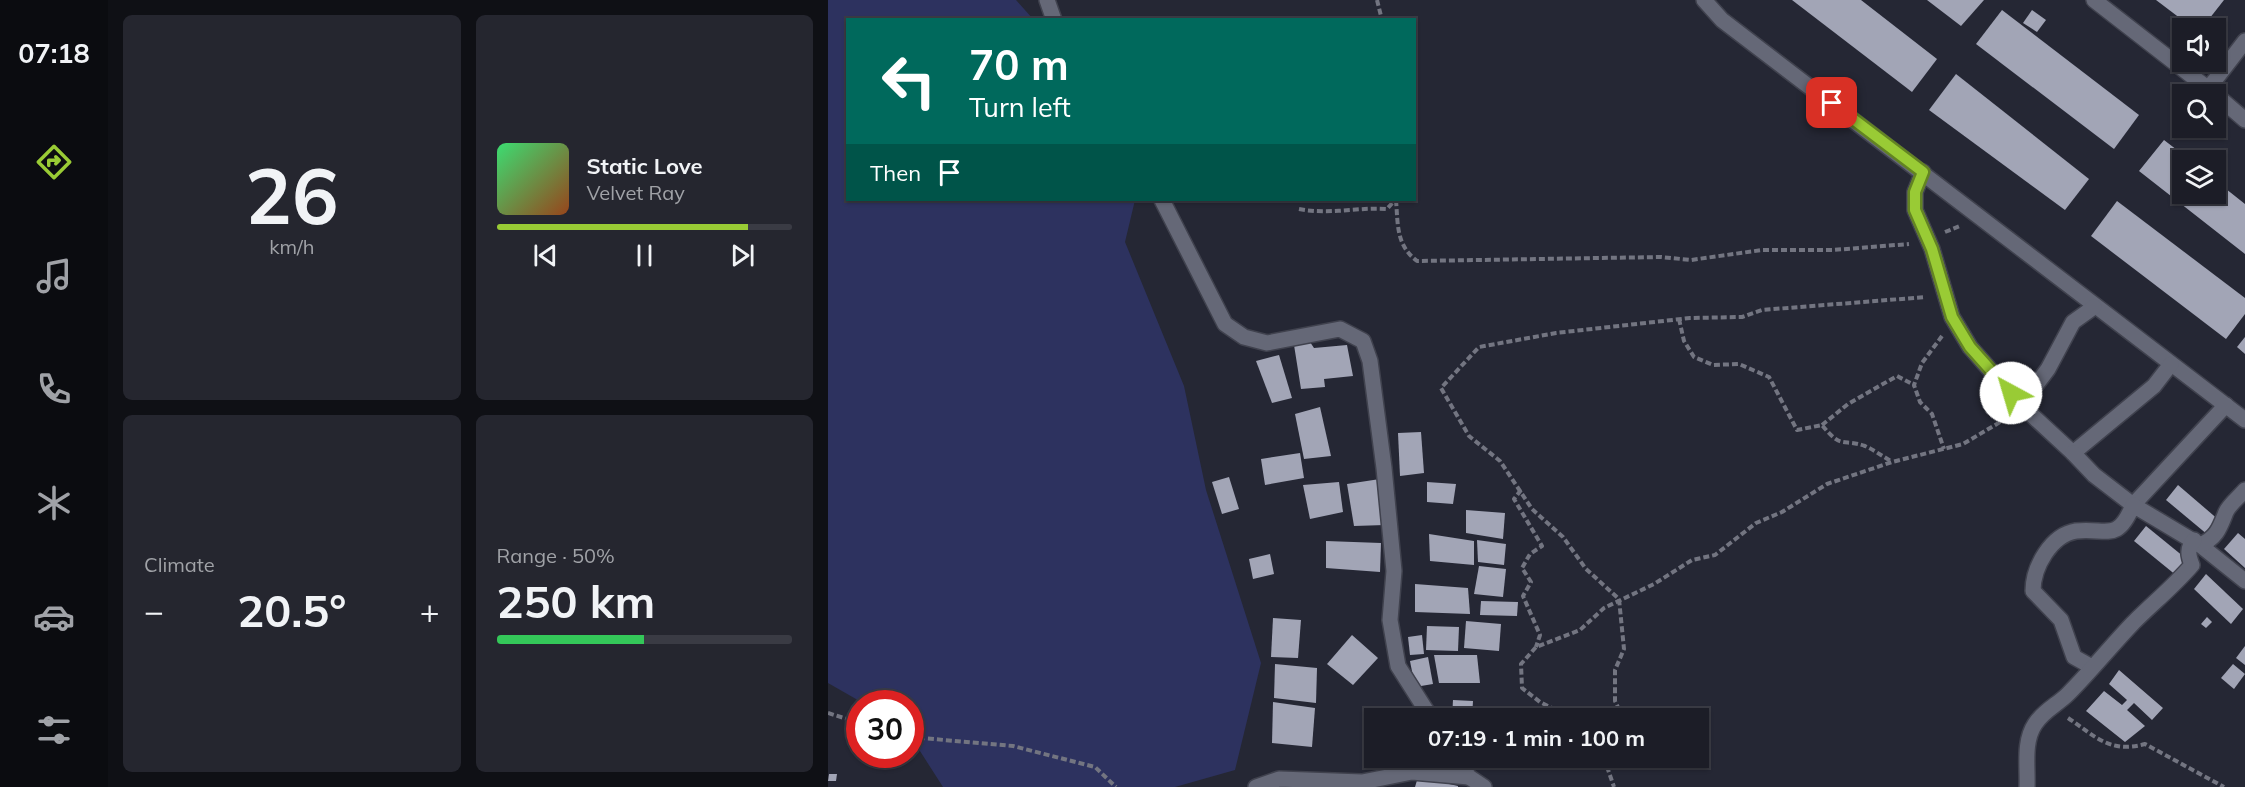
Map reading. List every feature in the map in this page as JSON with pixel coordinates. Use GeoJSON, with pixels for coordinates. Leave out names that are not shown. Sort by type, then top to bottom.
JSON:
{"type":"FeatureCollection","features":[{"type":"Feature","properties":{"kind":"street"},"geometry":{"type":"LineString","coordinates":[[1047,0],[1053,18]]}},
{"type":"Feature","properties":{"kind":"street"},"geometry":{"type":"LineString","coordinates":[[1704,0],[1722,20],[1923,172],[2094,307],[2245,420]]}},
{"type":"Feature","properties":{"kind":"street"},"geometry":{"type":"LineString","coordinates":[[2094,0],[2201,84]]}},
{"type":"Feature","properties":{"kind":"street"},"geometry":{"type":"LineString","coordinates":[[2219,84],[2245,41]]}},
{"type":"Feature","properties":{"kind":"street"},"geometry":{"type":"LineString","coordinates":[[2226,104],[2245,120]]}},
{"type":"Feature","properties":{"kind":"street"},"geometry":{"type":"LineString","coordinates":[[1923,172],[1915,192],[1915,210],[1925,238],[1932,249],[1955,323],[1970,347],[2020,405],[2094,475],[2133,505],[2197,543],[2245,581]]}},
{"type":"Feature","properties":{"kind":"street"},"geometry":{"type":"LineString","coordinates":[[1163,201],[1225,324],[1244,337],[1267,343],[1340,329],[1363,341],[1370,361],[1394,571],[1390,620],[1398,666],[1425,708]]}},
{"type":"Feature","properties":{"kind":"street"},"geometry":{"type":"LineString","coordinates":[[2020,405],[2048,369],[2073,322],[2094,307]]}},
{"type":"Feature","properties":{"kind":"street"},"geometry":{"type":"LineString","coordinates":[[2073,453],[2154,386],[2171,364]]}},
{"type":"Feature","properties":{"kind":"street"},"geometry":{"type":"LineString","coordinates":[[2092,667],[2074,657],[2061,620],[2033,591],[2033,577],[2053,542],[2076,531],[2102,533],[2115,530],[2127,519],[2133,505],[2226,405]]}},
{"type":"Feature","properties":{"kind":"street"},"geometry":{"type":"LineString","coordinates":[[2027,787],[2026,754],[2033,726],[2049,706],[2066,696],[2108,653],[2132,624],[2181,579],[2192,565],[2188,555],[2197,543],[2215,536],[2224,521],[2226,511],[2245,490]]}},
{"type":"Feature","properties":{"kind":"street"},"geometry":{"type":"LineString","coordinates":[[1464,768],[1470,777],[1484,787]]}},
{"type":"Feature","properties":{"kind":"street"},"geometry":{"type":"LineString","coordinates":[[1256,787],[1279,779],[1362,782],[1412,772],[1470,777]]}},
{"type":"Feature","properties":{"kind":"path"},"geometry":{"type":"LineString","coordinates":[[1377,0],[1382,18]]}},
{"type":"Feature","properties":{"kind":"path"},"geometry":{"type":"LineString","coordinates":[[1299,209],[1341,212],[1363,208],[1387,209],[1395,201]]}},
{"type":"Feature","properties":{"kind":"path"},"geometry":{"type":"LineString","coordinates":[[1396,201],[1398,226],[1405,252],[1418,261],[1661,256],[1691,260],[1784,248],[1833,250],[1904,245],[1959,226],[1975,214]]}},
{"type":"Feature","properties":{"kind":"path"},"geometry":{"type":"LineString","coordinates":[[1618,708],[1615,701],[1616,670],[1624,649],[1625,631],[1619,599],[1586,569],[1563,537],[1532,509],[1500,461],[1469,436],[1441,388],[1479,347],[1556,333],[1679,319],[1742,317],[1762,310],[1931,297],[1946,289]]}},
{"type":"Feature","properties":{"kind":"path"},"geometry":{"type":"LineString","coordinates":[[1679,319],[1684,341],[1694,357],[1713,365],[1739,364],[1769,377],[1797,430],[1822,425],[1848,404],[1897,376],[1914,385]]}},
{"type":"Feature","properties":{"kind":"path"},"geometry":{"type":"LineString","coordinates":[[1944,449],[1932,414],[1920,402],[1914,385],[1922,363],[1939,339],[1955,323]]}},
{"type":"Feature","properties":{"kind":"path"},"geometry":{"type":"LineString","coordinates":[[1536,647],[1580,630],[1604,608],[1654,584],[1692,560],[1715,555],[1756,523],[1782,512],[1827,484],[1892,462],[1962,444],[2012,415],[2020,405]]}},
{"type":"Feature","properties":{"kind":"path"},"geometry":{"type":"LineString","coordinates":[[1822,425],[1832,438],[1847,445],[1862,445],[1892,462]]}},
{"type":"Feature","properties":{"kind":"path"},"geometry":{"type":"LineString","coordinates":[[1521,490],[1514,499],[1542,546],[1530,555],[1522,568],[1531,582],[1523,596],[1540,635],[1536,647],[1521,664],[1522,688],[1552,708]]}},
{"type":"Feature","properties":{"kind":"path"},"geometry":{"type":"LineString","coordinates":[[2049,706],[2112,747],[2128,749],[2145,744],[2224,787]]}},
{"type":"Feature","properties":{"kind":"path"},"geometry":{"type":"LineString","coordinates":[[828,712],[846,718]]}},
{"type":"Feature","properties":{"kind":"path"},"geometry":{"type":"LineString","coordinates":[[924,738],[1013,746],[1095,767],[1116,787]]}},
{"type":"Feature","properties":{"kind":"path"},"geometry":{"type":"LineString","coordinates":[[1607,768],[1614,787]]}},
{"type":"Feature","properties":{"kind":"shaded area"},"geometry":{"type":"Polygon","coordinates":[[[828,0],[1016,0],[1032,18],[846,18],[846,201],[1135,201],[1125,242],[1184,386],[1206,490],[1261,663],[1235,770],[1175,787],[943,787],[924,757],[924,690],[846,690],[846,693],[828,683],[828,0]]]}},
{"type":"Feature","properties":{"kind":"building"},"geometry":{"type":"Polygon","coordinates":[[[1792,0],[1861,0],[1937,59],[1912,92],[1792,0]]]}},
{"type":"Feature","properties":{"kind":"building"},"geometry":{"type":"Polygon","coordinates":[[[1927,0],[1984,0],[1961,26],[1927,0]]]}},
{"type":"Feature","properties":{"kind":"building"},"geometry":{"type":"Polygon","coordinates":[[[2156,0],[2224,0],[2210,18],[2180,18],[2156,0]]]}},
{"type":"Feature","properties":{"kind":"building"},"geometry":{"type":"Polygon","coordinates":[[[2002,10],[2139,115],[2114,149],[1976,44],[2002,10]]]}},
{"type":"Feature","properties":{"kind":"building"},"geometry":{"type":"Polygon","coordinates":[[[2032,10],[2046,20],[2037,32],[2023,23],[2032,10]]]}},
{"type":"Feature","properties":{"kind":"building"},"geometry":{"type":"Polygon","coordinates":[[[1956,74],[2089,179],[2065,210],[1929,110],[1956,74]]]}},
{"type":"Feature","properties":{"kind":"building"},"geometry":{"type":"Polygon","coordinates":[[[2164,140],[2177,150],[2172,150],[2172,197],[2139,171],[2164,140]]]}},
{"type":"Feature","properties":{"kind":"building"},"geometry":{"type":"Polygon","coordinates":[[[2226,189],[2245,204],[2245,254],[2181,204],[2226,204],[2226,189]]]}},
{"type":"Feature","properties":{"kind":"building"},"geometry":{"type":"Polygon","coordinates":[[[2117,201],[2245,298],[2245,314],[2226,339],[2091,236],[2117,201]]]}},
{"type":"Feature","properties":{"kind":"building"},"geometry":{"type":"Polygon","coordinates":[[[2245,337],[2245,354],[2237,347],[2245,337]]]}},
{"type":"Feature","properties":{"kind":"building"},"geometry":{"type":"Polygon","coordinates":[[[1310,342],[1314,348],[1347,345],[1353,376],[1324,379],[1325,387],[1301,389],[1294,345],[1310,342]]]}},
{"type":"Feature","properties":{"kind":"building"},"geometry":{"type":"Polygon","coordinates":[[[1279,355],[1292,398],[1272,403],[1256,361],[1279,355]]]}},
{"type":"Feature","properties":{"kind":"building"},"geometry":{"type":"Polygon","coordinates":[[[1320,407],[1331,456],[1304,459],[1295,414],[1320,407]]]}},
{"type":"Feature","properties":{"kind":"building"},"geometry":{"type":"Polygon","coordinates":[[[1421,432],[1424,473],[1400,476],[1398,433],[1421,432]]]}},
{"type":"Feature","properties":{"kind":"building"},"geometry":{"type":"Polygon","coordinates":[[[1300,453],[1304,478],[1265,485],[1261,459],[1300,453]]]}},
{"type":"Feature","properties":{"kind":"building"},"geometry":{"type":"Polygon","coordinates":[[[1229,477],[1239,509],[1222,514],[1212,482],[1229,477]]]}},
{"type":"Feature","properties":{"kind":"building"},"geometry":{"type":"Polygon","coordinates":[[[1380,479],[1385,525],[1354,526],[1347,484],[1380,479]]]}},
{"type":"Feature","properties":{"kind":"building"},"geometry":{"type":"Polygon","coordinates":[[[1339,482],[1343,512],[1310,519],[1303,485],[1339,482]]]}},
{"type":"Feature","properties":{"kind":"building"},"geometry":{"type":"Polygon","coordinates":[[[1427,482],[1456,484],[1453,504],[1427,502],[1427,482]]]}},
{"type":"Feature","properties":{"kind":"building"},"geometry":{"type":"Polygon","coordinates":[[[2178,485],[2220,521],[2208,535],[2166,500],[2178,485]]]}},
{"type":"Feature","properties":{"kind":"building"},"geometry":{"type":"Polygon","coordinates":[[[1466,510],[1505,513],[1503,539],[1466,533],[1466,510]]]}},
{"type":"Feature","properties":{"kind":"building"},"geometry":{"type":"Polygon","coordinates":[[[2146,526],[2189,561],[2177,576],[2134,541],[2146,526]]]}},
{"type":"Feature","properties":{"kind":"building"},"geometry":{"type":"Polygon","coordinates":[[[2238,533],[2245,539],[2245,568],[2224,549],[2238,533]]]}},
{"type":"Feature","properties":{"kind":"building"},"geometry":{"type":"Polygon","coordinates":[[[1429,534],[1474,541],[1474,565],[1430,561],[1429,534]]]}},
{"type":"Feature","properties":{"kind":"building"},"geometry":{"type":"Polygon","coordinates":[[[1477,540],[1506,544],[1504,565],[1478,562],[1477,540]]]}},
{"type":"Feature","properties":{"kind":"building"},"geometry":{"type":"Polygon","coordinates":[[[1326,541],[1381,543],[1380,572],[1326,568],[1326,541]]]}},
{"type":"Feature","properties":{"kind":"building"},"geometry":{"type":"Polygon","coordinates":[[[1270,554],[1274,574],[1253,579],[1249,559],[1270,554]]]}},
{"type":"Feature","properties":{"kind":"building"},"geometry":{"type":"Polygon","coordinates":[[[1479,566],[1506,569],[1503,597],[1474,594],[1479,566]]]}},
{"type":"Feature","properties":{"kind":"building"},"geometry":{"type":"Polygon","coordinates":[[[2206,574],[2243,609],[2231,624],[2194,589],[2206,574]]]}},
{"type":"Feature","properties":{"kind":"building"},"geometry":{"type":"Polygon","coordinates":[[[1415,584],[1468,588],[1470,614],[1415,612],[1415,584]]]}},
{"type":"Feature","properties":{"kind":"building"},"geometry":{"type":"Polygon","coordinates":[[[1481,601],[1518,602],[1517,616],[1480,615],[1481,601]]]}},
{"type":"Feature","properties":{"kind":"building"},"geometry":{"type":"Polygon","coordinates":[[[2207,617],[2212,622],[2206,628],[2201,624],[2207,617]]]}},
{"type":"Feature","properties":{"kind":"building"},"geometry":{"type":"Polygon","coordinates":[[[1273,618],[1301,620],[1298,658],[1271,657],[1273,618]]]}},
{"type":"Feature","properties":{"kind":"building"},"geometry":{"type":"Polygon","coordinates":[[[1466,621],[1501,624],[1499,651],[1464,648],[1466,621]]]}},
{"type":"Feature","properties":{"kind":"building"},"geometry":{"type":"Polygon","coordinates":[[[1427,626],[1459,627],[1458,651],[1426,650],[1427,626]]]}},
{"type":"Feature","properties":{"kind":"building"},"geometry":{"type":"Polygon","coordinates":[[[1352,635],[1378,658],[1353,685],[1327,664],[1352,635]]]}},
{"type":"Feature","properties":{"kind":"building"},"geometry":{"type":"Polygon","coordinates":[[[1422,635],[1424,654],[1410,655],[1408,637],[1422,635]]]}},
{"type":"Feature","properties":{"kind":"building"},"geometry":{"type":"Polygon","coordinates":[[[2245,646],[2245,665],[2236,658],[2245,646]]]}},
{"type":"Feature","properties":{"kind":"building"},"geometry":{"type":"Polygon","coordinates":[[[1434,655],[1477,655],[1480,683],[1439,683],[1434,655]]]}},
{"type":"Feature","properties":{"kind":"building"},"geometry":{"type":"Polygon","coordinates":[[[1428,657],[1433,684],[1415,687],[1410,661],[1428,657]]]}},
{"type":"Feature","properties":{"kind":"building"},"geometry":{"type":"Polygon","coordinates":[[[1275,664],[1317,668],[1316,703],[1274,698],[1275,664]]]}},
{"type":"Feature","properties":{"kind":"building"},"geometry":{"type":"Polygon","coordinates":[[[2233,664],[2245,674],[2234,689],[2221,678],[2233,664]]]}},
{"type":"Feature","properties":{"kind":"building"},"geometry":{"type":"Polygon","coordinates":[[[2119,670],[2163,708],[2152,720],[2134,703],[2127,710],[2145,726],[2125,742],[2086,711],[2104,691],[2122,705],[2127,700],[2109,684],[2119,670]]]}},
{"type":"Feature","properties":{"kind":"building"},"geometry":{"type":"Polygon","coordinates":[[[1453,700],[1473,701],[1473,708],[1453,708],[1453,700]]]}},
{"type":"Feature","properties":{"kind":"building"},"geometry":{"type":"Polygon","coordinates":[[[1273,702],[1315,708],[1312,747],[1272,743],[1273,702]]]}},
{"type":"Feature","properties":{"kind":"building"},"geometry":{"type":"Polygon","coordinates":[[[829,774],[837,774],[836,781],[828,781],[829,774]]]}},
{"type":"Feature","properties":{"kind":"building"},"geometry":{"type":"Polygon","coordinates":[[[1418,777],[1458,786],[1458,787],[1415,787],[1418,777]]]}},
{"type":"Feature","properties":{"kind":"route"},"geometry":{"type":"LineString","coordinates":[[1832,103],[1923,172],[1915,192],[1915,210],[1946,289],[1952,317],[1970,347],[1993,370],[2011,393]]}}]}
